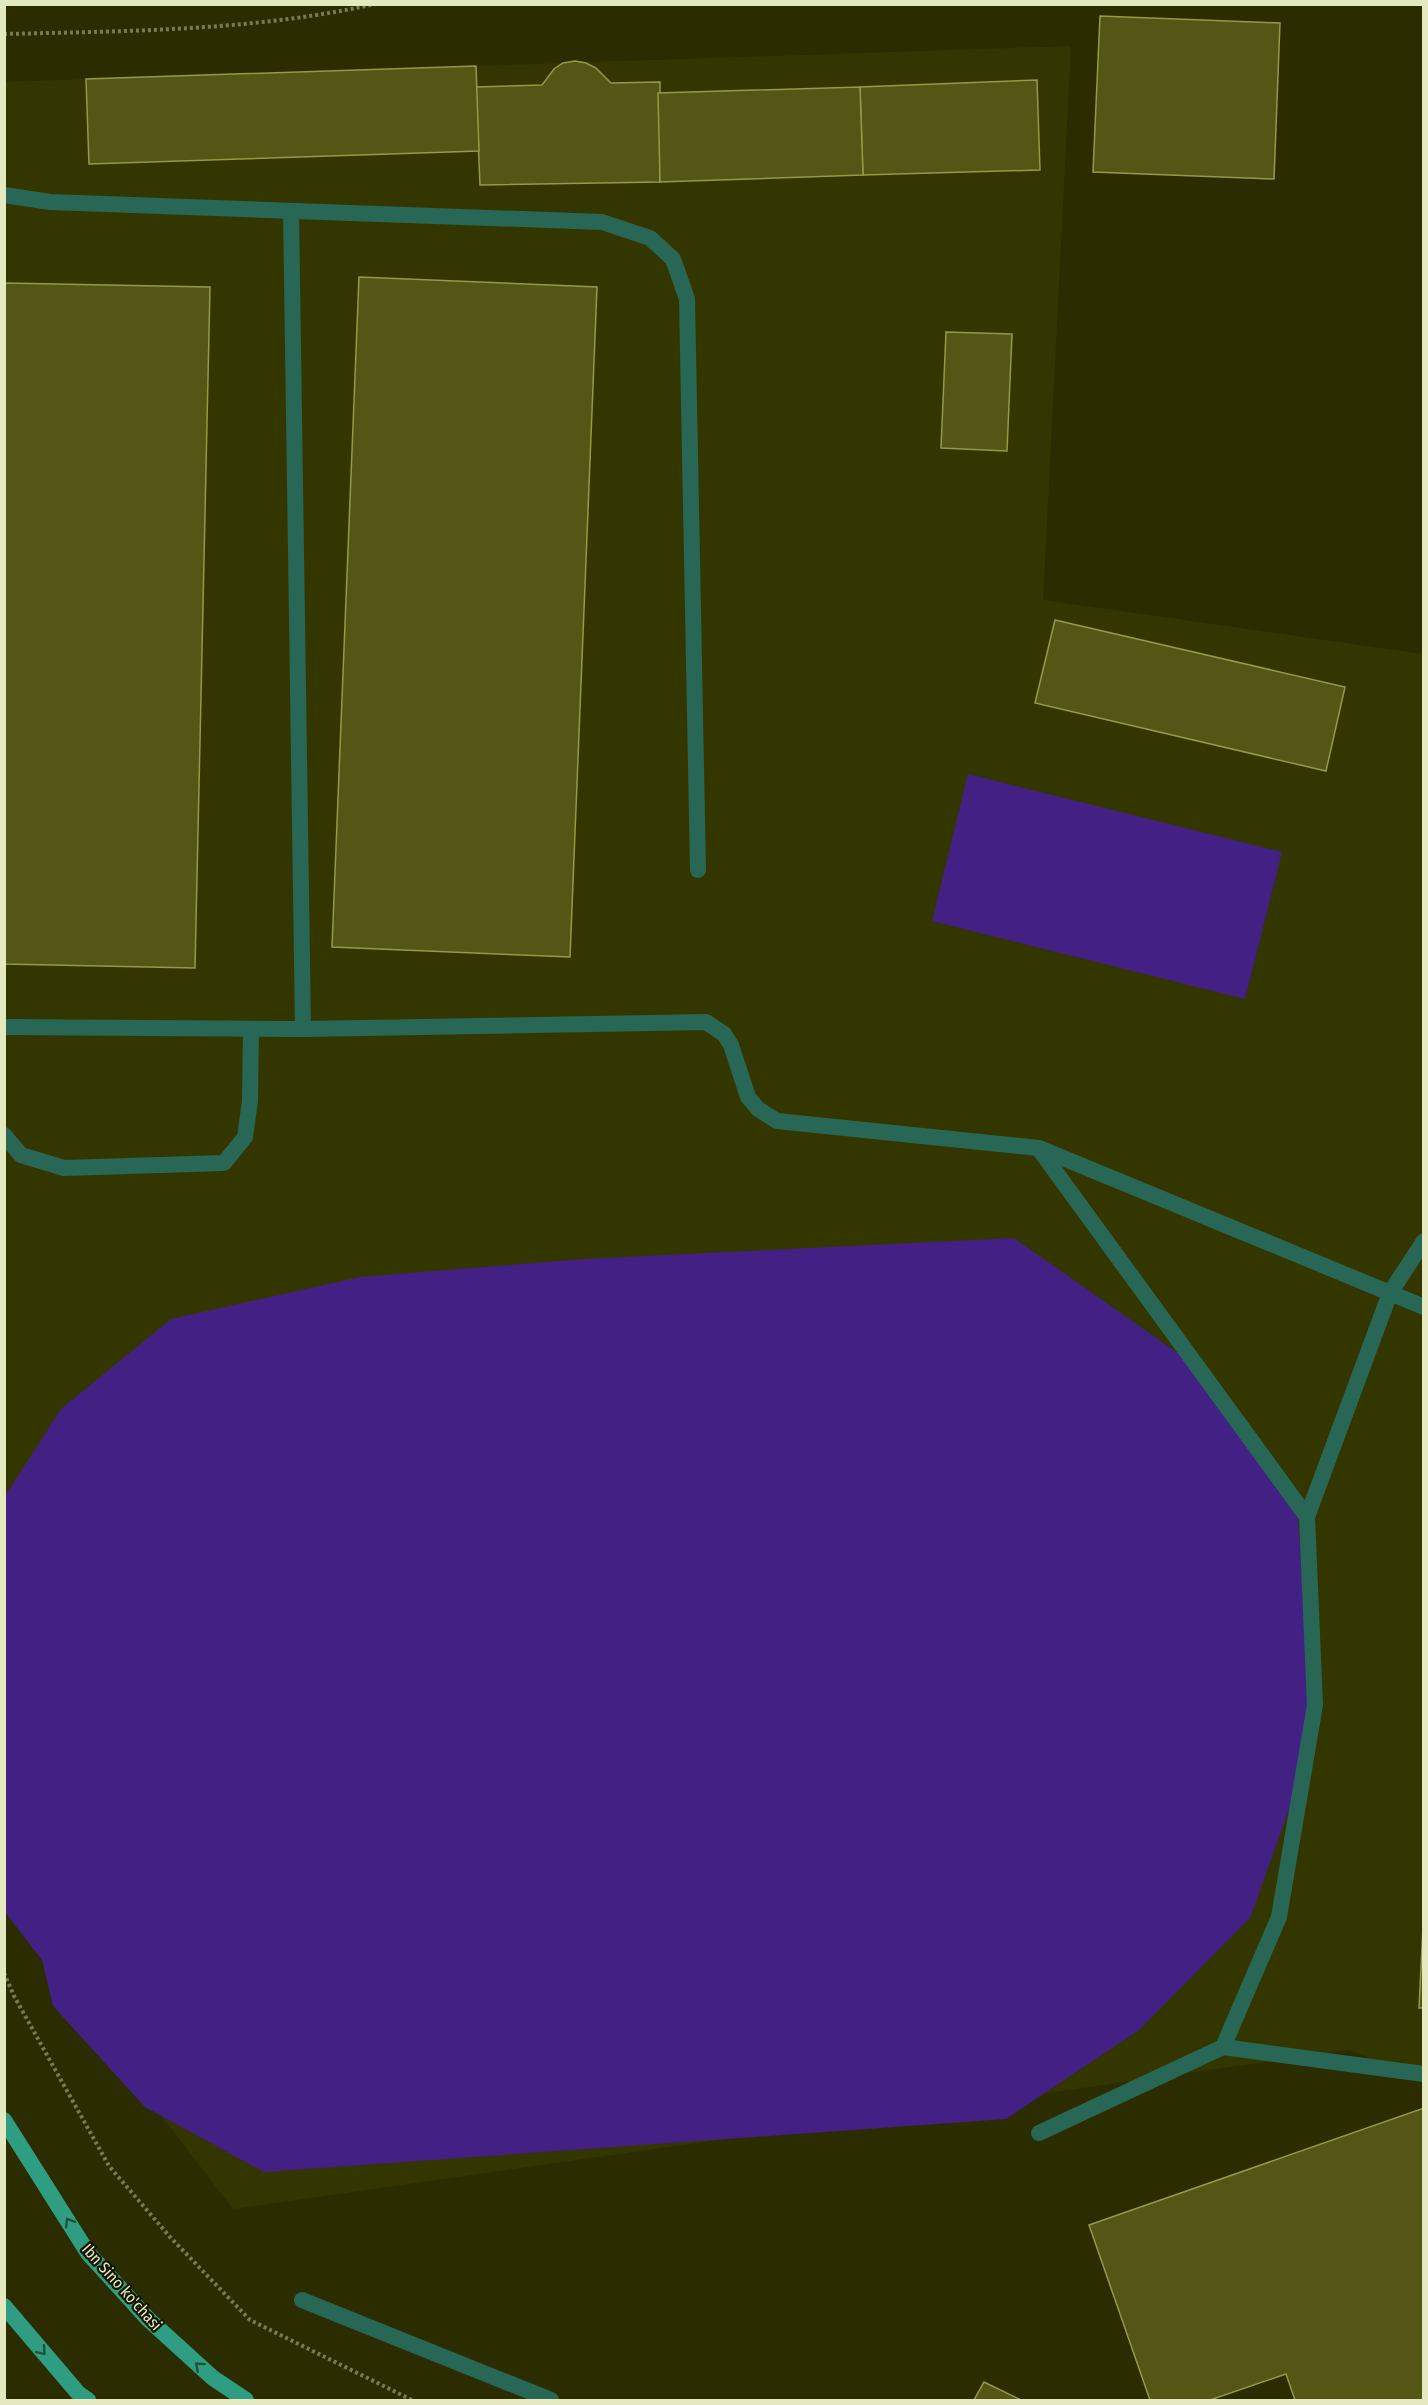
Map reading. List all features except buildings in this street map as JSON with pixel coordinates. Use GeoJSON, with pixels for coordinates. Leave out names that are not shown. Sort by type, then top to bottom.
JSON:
{"type":"FeatureCollection","features":[{"type":"Feature","properties":{"kind":"main road","name":"Ibn Sino ko'chasi"},"geometry":{"type":"LineString","coordinates":[[4,2120],[88,2253],[148,2319],[213,2378],[246,2400]]}},
{"type":"Feature","properties":{"kind":"main road"},"geometry":{"type":"LineString","coordinates":[[4,2306],[71,2384],[88,2400]]}},
{"type":"Feature","properties":{"kind":"lane"},"geometry":{"type":"LineString","coordinates":[[4,195],[50,202],[602,222],[650,238],[673,260],[687,299],[698,870]]}},
{"type":"Feature","properties":{"kind":"lane"},"geometry":{"type":"LineString","coordinates":[[291,211],[303,1029]]}},
{"type":"Feature","properties":{"kind":"lane"},"geometry":{"type":"LineString","coordinates":[[4,1028],[303,1029],[706,1022],[724,1034],[731,1045],[748,1097],[758,1109],[777,1121],[1039,1148],[1424,1307]]}},
{"type":"Feature","properties":{"kind":"lane"},"geometry":{"type":"LineString","coordinates":[[4,1135],[21,1155],[64,1168],[224,1163],[244,1137],[250,1101],[251,1029]]}},
{"type":"Feature","properties":{"kind":"lane"},"geometry":{"type":"LineString","coordinates":[[1039,1148],[1307,1517]]}},
{"type":"Feature","properties":{"kind":"lane"},"geometry":{"type":"LineString","coordinates":[[1223,2047],[1279,1917],[1315,1706],[1307,1517],[1390,1293],[1424,1240]]}},
{"type":"Feature","properties":{"kind":"lane"},"geometry":{"type":"LineString","coordinates":[[1039,2133],[1223,2047],[1424,2074]]}},
{"type":"Feature","properties":{"kind":"lane"},"geometry":{"type":"LineString","coordinates":[[302,2300],[551,2400]]}},
{"type":"Feature","properties":{"kind":"path"},"geometry":{"type":"LineString","coordinates":[[4,34],[158,30],[285,20],[375,4]]}},
{"type":"Feature","properties":{"kind":"path"},"geometry":{"type":"LineString","coordinates":[[4,1973],[14,1996],[110,2166],[170,2237],[250,2320],[412,2400]]}},
{"type":"Feature","properties":{"kind":"shaded area"},"geometry":{"type":"Polygon","coordinates":[[[1071,46],[1043,600],[1423,654],[1423,2080],[1350,2050],[233,2209],[5,1912],[4,82],[1071,46]]]}},
{"type":"Feature","properties":{"kind":"shaded area"},"geometry":{"type":"Polygon","coordinates":[[[968,774],[1282,852],[1245,999],[932,921],[968,774]]]}},
{"type":"Feature","properties":{"kind":"shaded area"},"geometry":{"type":"Polygon","coordinates":[[[1014,1238],[1202,1370],[1298,1516],[1313,1743],[1250,1918],[1139,2030],[1006,2119],[264,2172],[145,2107],[53,2006],[42,1960],[5,1912],[5,1496],[61,1409],[171,1319],[360,1277],[583,1259],[1014,1238]]]}}]}
